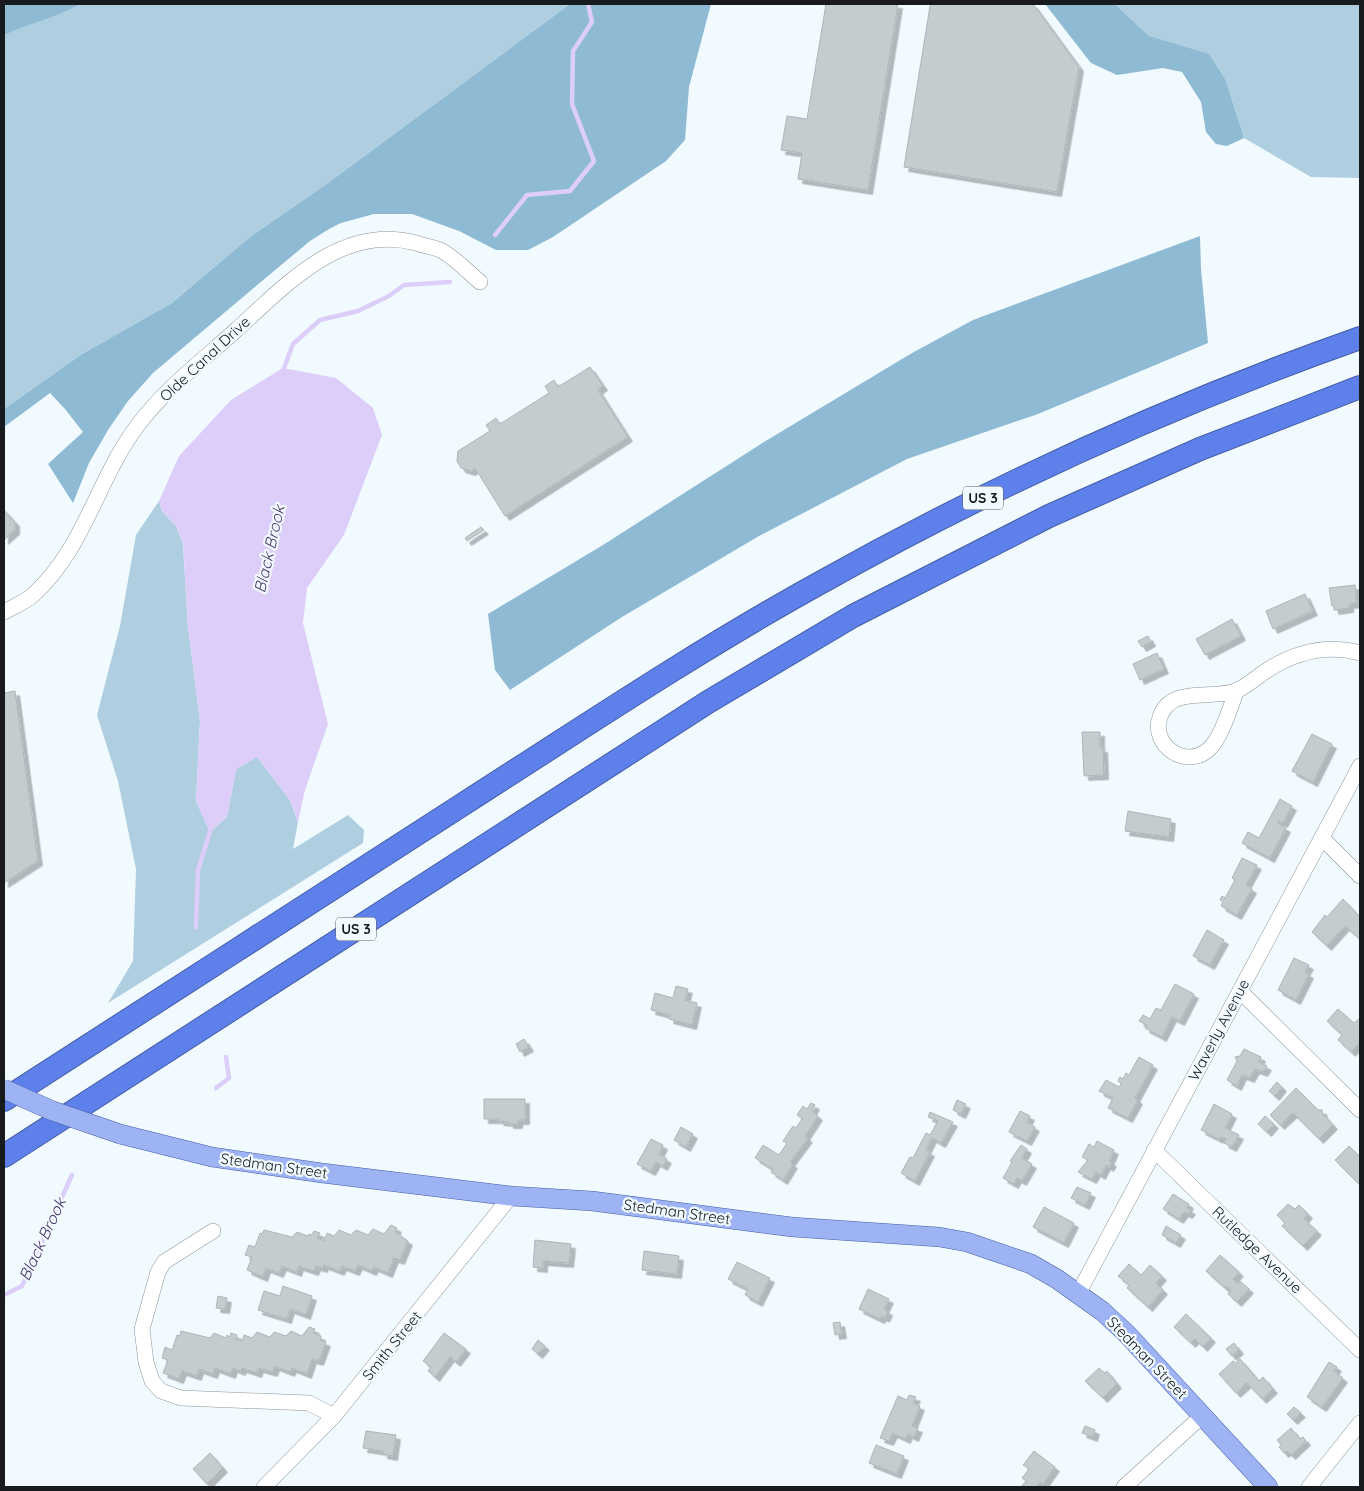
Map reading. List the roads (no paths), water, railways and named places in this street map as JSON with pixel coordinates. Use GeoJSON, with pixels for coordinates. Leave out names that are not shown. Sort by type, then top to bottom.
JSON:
{"type":"FeatureCollection","features":[{"type":"Feature","properties":{"kind":"highway","name":"US 3"},"geometry":{"type":"LineString","coordinates":[[4,1100],[673,669],[817,584],[915,532],[1064,459],[1216,393],[1360,338]]}},
{"type":"Feature","properties":{"kind":"highway","name":"US 3"},"geometry":{"type":"LineString","coordinates":[[4,1156],[708,702],[852,616],[900,590],[1058,512],[1217,442],[1360,387]]}},
{"type":"Feature","properties":{"kind":"main road","name":"Stedman Street"},"geometry":{"type":"LineString","coordinates":[[4,1089],[53,1111],[120,1134],[246,1163],[511,1196],[592,1201],[792,1227],[939,1237],[967,1242],[1031,1264],[1102,1311],[1126,1333],[1268,1487]]}},
{"type":"Feature","properties":{"kind":"street","name":"Olde Canal Drive"},"geometry":{"type":"LineString","coordinates":[[4,612],[32,596],[62,562],[87,522],[115,460],[137,426],[166,393],[294,279],[324,257],[351,243],[382,239],[406,240],[441,250],[480,282]]}},
{"type":"Feature","properties":{"kind":"street"},"geometry":{"type":"LineString","coordinates":[[1237,690],[1217,738],[1204,753],[1191,757],[1178,755],[1163,742],[1158,730],[1160,716],[1172,701],[1184,696],[1237,690],[1287,658],[1308,651],[1329,648],[1360,653]]}},
{"type":"Feature","properties":{"kind":"street","name":"Waverly Avenue"},"geometry":{"type":"LineString","coordinates":[[1078,1294],[1360,766]]}},
{"type":"Feature","properties":{"kind":"street"},"geometry":{"type":"LineString","coordinates":[[1322,838],[1360,876]]}},
{"type":"Feature","properties":{"kind":"street"},"geometry":{"type":"LineString","coordinates":[[1240,991],[1360,1110]]}},
{"type":"Feature","properties":{"kind":"street","name":"Rutledge Avenue"},"geometry":{"type":"LineString","coordinates":[[1154,1150],[1360,1350]]}},
{"type":"Feature","properties":{"kind":"street","name":"Smith Street"},"geometry":{"type":"LineString","coordinates":[[264,1487],[334,1416],[511,1196]]}},
{"type":"Feature","properties":{"kind":"street"},"geometry":{"type":"LineString","coordinates":[[213,1231],[164,1262],[158,1272],[142,1329],[146,1362],[152,1381],[161,1391],[181,1398],[309,1403],[334,1416]]}},
{"type":"Feature","properties":{"kind":"street"},"geometry":{"type":"LineString","coordinates":[[1124,1487],[1202,1416]]}},
{"type":"Feature","properties":{"kind":"street"},"geometry":{"type":"LineString","coordinates":[[1310,1487],[1360,1423]]}},
{"type":"Feature","properties":{"kind":"water"},"geometry":{"type":"Polygon","coordinates":[[[283,368],[336,378],[373,408],[382,435],[344,535],[307,588],[303,623],[328,724],[305,790],[298,822],[290,800],[257,757],[236,769],[227,817],[210,832],[196,801],[200,720],[188,627],[183,544],[176,526],[162,511],[159,501],[179,456],[231,400],[283,368]]]}},
{"type":"Feature","properties":{"kind":"waterway","name":"Black Brook"},"geometry":{"type":"LineString","coordinates":[[495,235],[527,195],[570,191],[594,161],[572,104],[573,51],[592,22],[588,4]]}},
{"type":"Feature","properties":{"kind":"waterway","name":"Black Brook"},"geometry":{"type":"LineString","coordinates":[[283,371],[293,344],[320,320],[358,311],[389,296],[404,285],[450,282]]}},
{"type":"Feature","properties":{"kind":"waterway","name":"Black Brook"},"geometry":{"type":"LineString","coordinates":[[196,927],[198,870],[211,828]]}},
{"type":"Feature","properties":{"kind":"waterway","name":"Black Brook"},"geometry":{"type":"LineString","coordinates":[[216,1088],[229,1078],[226,1057]]}},
{"type":"Feature","properties":{"kind":"waterway","name":"Black Brook"},"geometry":{"type":"LineString","coordinates":[[4,1295],[22,1286],[72,1175]]}}]}
